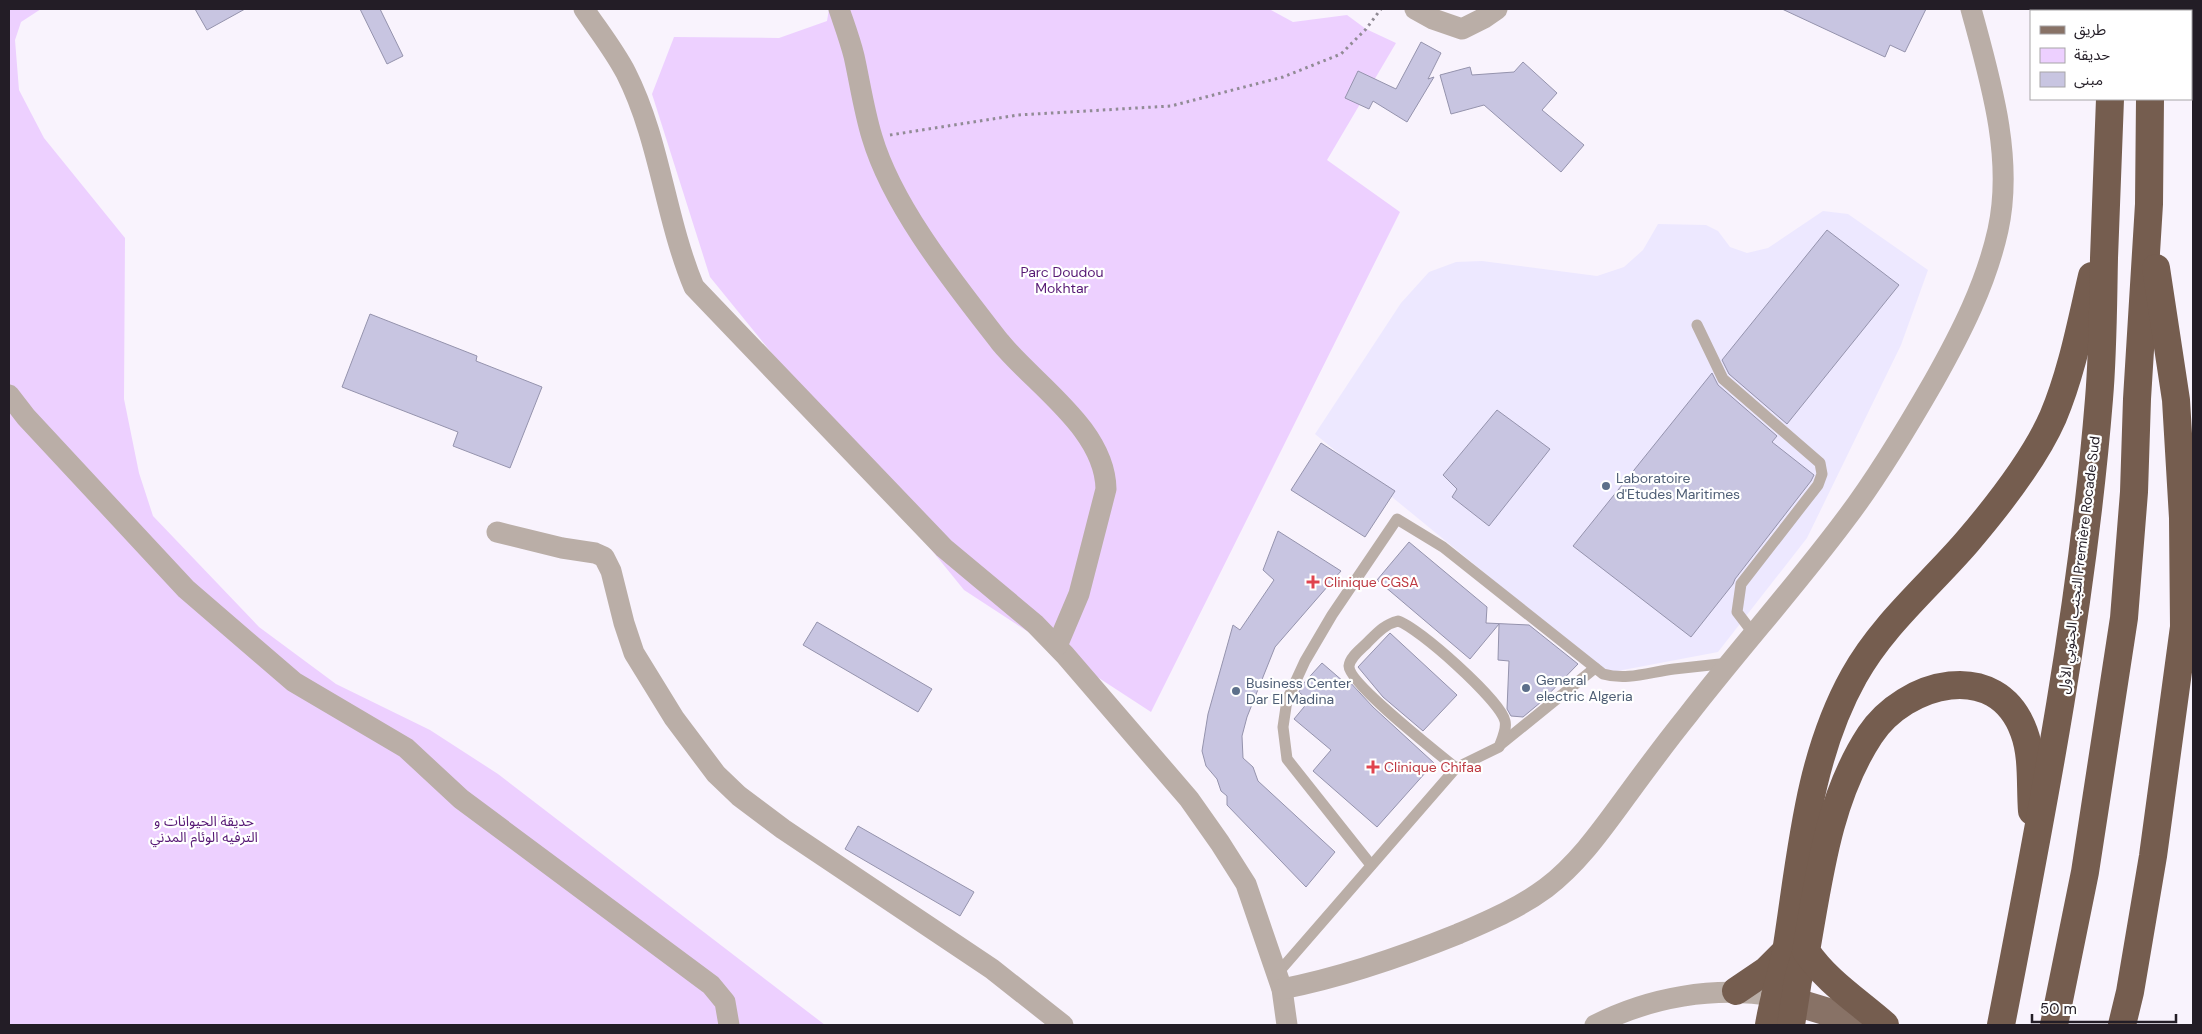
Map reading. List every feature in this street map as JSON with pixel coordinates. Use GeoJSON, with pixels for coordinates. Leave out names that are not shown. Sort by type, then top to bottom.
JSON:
{"type":"FeatureCollection","features":[{"type":"Feature","properties":{"kind":"highway","name":"التجنب الجنوبي الأول Première Rocade Sud"},"geometry":{"type":"LineString","coordinates":[[2001,1025],[2049,774],[2093,467],[2100,397],[2110,100]]}},
{"type":"Feature","properties":{"kind":"highway"},"geometry":{"type":"LineString","coordinates":[[2054,1025],[2085,872],[2124,618],[2134,492],[2137,399],[2149,204],[2150,100]]}},
{"type":"Feature","properties":{"kind":"highway"},"geometry":{"type":"LineString","coordinates":[[2122,1025],[2130,992],[2152,865],[2168,759],[2184,627],[2183,518],[2176,400],[2170,350],[2160,297],[2149,204]]}},
{"type":"Feature","properties":{"kind":"highway"},"geometry":{"type":"LineString","coordinates":[[1770,1025],[1787,1007],[1796,951],[1808,805],[1838,707],[1870,649],[1993,511],[2018,476],[2052,418],[2077,342],[2107,219]]}},
{"type":"Feature","properties":{"kind":"highway"},"geometry":{"type":"LineString","coordinates":[[1736,991],[1796,951],[1835,810],[1848,774],[1870,735],[1882,719],[1913,696],[1933,688],[1954,684],[1978,687],[2000,698],[2010,707],[2024,732],[2029,753],[2034,848]]}},
{"type":"Feature","properties":{"kind":"highway"},"geometry":{"type":"LineString","coordinates":[[1796,951],[1814,963],[1837,986],[1885,1025]]}},
{"type":"Feature","properties":{"kind":"main road"},"geometry":{"type":"LineString","coordinates":[[1787,1007],[1870,1025]]}},
{"type":"Feature","properties":{"kind":"street"},"geometry":{"type":"LineString","coordinates":[[584,9],[621,65],[635,94],[657,161],[679,249],[694,287],[944,548],[1035,624],[1189,800],[1220,843],[1246,884],[1279,982],[1287,1025]]}},
{"type":"Feature","properties":{"kind":"street"},"geometry":{"type":"LineString","coordinates":[[839,9],[853,53],[872,138],[905,209],[1002,343],[1069,412],[1094,449],[1106,472],[1106,489],[1079,594],[1056,646]]}},
{"type":"Feature","properties":{"kind":"street"},"geometry":{"type":"LineString","coordinates":[[1415,9],[1433,19],[1462,29],[1497,9]]}},
{"type":"Feature","properties":{"kind":"street"},"geometry":{"type":"LineString","coordinates":[[1279,982],[1344,974],[1406,955],[1490,920],[1522,904],[1545,889],[1580,856],[1601,831],[1729,663],[1847,518],[1922,402],[1967,322],[1980,289],[1998,228],[2002,199],[2002,171],[1995,110],[1971,9]]}},
{"type":"Feature","properties":{"kind":"street"},"geometry":{"type":"LineString","coordinates":[[9,395],[26,417],[186,589],[294,682],[406,748],[461,798],[711,985],[725,1002],[729,1025]]}},
{"type":"Feature","properties":{"kind":"street"},"geometry":{"type":"LineString","coordinates":[[497,532],[604,557],[611,571],[624,623],[634,653],[674,718],[716,774],[739,796],[782,829],[992,969],[1063,1025]]}},
{"type":"Feature","properties":{"kind":"street"},"geometry":{"type":"LineString","coordinates":[[1595,1025],[1613,1016],[1673,999],[1703,993],[1736,991],[1787,1007]]}},
{"type":"Feature","properties":{"kind":"lane"},"geometry":{"type":"LineString","coordinates":[[1697,324],[1723,380],[1820,463],[1822,474],[1818,485],[1741,584],[1737,612],[1753,633]]}},
{"type":"Feature","properties":{"kind":"lane"},"geometry":{"type":"LineString","coordinates":[[1371,865],[1287,759],[1283,727],[1287,700],[1305,661],[1332,615],[1397,519],[1442,547],[1603,674],[1612,677],[1633,677],[1672,669],[1729,663]]}},
{"type":"Feature","properties":{"kind":"lane"},"geometry":{"type":"LineString","coordinates":[[1456,768],[1380,704],[1350,674],[1351,660],[1380,630],[1391,623],[1398,621],[1417,631],[1486,694],[1502,713],[1505,721],[1505,730],[1499,746]]}},
{"type":"Feature","properties":{"kind":"lane"},"geometry":{"type":"LineString","coordinates":[[1279,982],[1371,865],[1456,768],[1499,746],[1595,668]]}},
{"type":"Feature","properties":{"kind":"path"},"geometry":{"type":"LineString","coordinates":[[872,138],[1018,116],[1171,106],[1283,77],[1341,54],[1366,29],[1381,9]]}},
{"type":"Feature","properties":{"kind":"shaded area","name":"Laboratoire d'Etudes Maritimes"},"geometry":{"type":"Polygon","coordinates":[[[1823,211],[1848,214],[1928,270],[1901,345],[1807,538],[1718,652],[1607,673],[1315,434],[1401,303],[1429,272],[1456,262],[1482,261],[1597,276],[1624,267],[1643,250],[1658,224],[1706,225],[1718,231],[1730,247],[1747,253],[1768,248],[1823,211]]]}},
{"type":"Feature","properties":{"kind":"green space","name":"حديقة الحيوانات و الترفيه الوئام المدني"},"geometry":{"type":"Polygon","coordinates":[[[9,9],[41,9],[21,22],[15,40],[19,90],[44,138],[125,238],[124,399],[139,473],[153,516],[259,627],[336,684],[430,730],[498,774],[825,1025],[9,1025],[9,9]]]}},
{"type":"Feature","properties":{"kind":"green space","name":"Parc Doudou Mokhtar"},"geometry":{"type":"Polygon","coordinates":[[[829,9],[1269,9],[1293,22],[1347,15],[1366,29],[1396,43],[1327,160],[1400,212],[1151,712],[964,590],[710,277],[652,94],[674,37],[779,38],[827,21],[829,9]]]}},
{"type":"Feature","properties":{"kind":"building"},"geometry":{"type":"Polygon","coordinates":[[[195,9],[245,9],[207,30],[195,9]]]}},
{"type":"Feature","properties":{"kind":"building"},"geometry":{"type":"Polygon","coordinates":[[[360,9],[380,9],[403,56],[387,64],[360,9]]]}},
{"type":"Feature","properties":{"kind":"building"},"geometry":{"type":"Polygon","coordinates":[[[1782,9],[1926,9],[1905,52],[1890,45],[1885,57],[1782,9]]]}},
{"type":"Feature","properties":{"kind":"building"},"geometry":{"type":"Polygon","coordinates":[[[1421,42],[1441,53],[1428,79],[1434,77],[1407,122],[1373,101],[1369,109],[1345,98],[1358,71],[1396,89],[1421,42]]]}},
{"type":"Feature","properties":{"kind":"building"},"geometry":{"type":"Polygon","coordinates":[[[1523,62],[1557,93],[1542,110],[1584,145],[1561,172],[1484,105],[1451,114],[1440,75],[1470,67],[1472,75],[1514,72],[1523,62]]]}},
{"type":"Feature","properties":{"kind":"building"},"geometry":{"type":"Polygon","coordinates":[[[1827,230],[1899,285],[1787,424],[1729,374],[1722,360],[1827,230]]]}},
{"type":"Feature","properties":{"kind":"building"},"geometry":{"type":"Polygon","coordinates":[[[370,314],[477,356],[476,361],[542,387],[510,468],[453,446],[458,432],[342,387],[370,314]]]}},
{"type":"Feature","properties":{"kind":"building"},"geometry":{"type":"Polygon","coordinates":[[[1712,373],[1718,385],[1777,436],[1772,442],[1814,475],[1691,637],[1573,546],[1712,373]]]}},
{"type":"Feature","properties":{"kind":"building"},"geometry":{"type":"Polygon","coordinates":[[[1497,410],[1550,449],[1489,526],[1452,497],[1457,489],[1443,475],[1497,410]]]}},
{"type":"Feature","properties":{"kind":"building"},"geometry":{"type":"Polygon","coordinates":[[[1321,443],[1395,491],[1365,537],[1291,490],[1321,443]]]}},
{"type":"Feature","properties":{"kind":"building","name":"Business Center Dar El Madina"},"geometry":{"type":"Polygon","coordinates":[[[1278,531],[1341,571],[1275,647],[1247,717],[1242,736],[1243,758],[1253,767],[1258,781],[1335,852],[1306,887],[1227,805],[1227,796],[1221,791],[1217,779],[1206,766],[1202,751],[1208,714],[1233,625],[1240,630],[1274,580],[1263,570],[1278,531]]]}},
{"type":"Feature","properties":{"kind":"building"},"geometry":{"type":"Polygon","coordinates":[[[1409,542],[1487,607],[1486,623],[1529,625],[1578,664],[1541,702],[1523,717],[1511,716],[1507,709],[1509,661],[1498,660],[1499,624],[1470,659],[1377,580],[1409,542]]]}},
{"type":"Feature","properties":{"kind":"building"},"geometry":{"type":"Polygon","coordinates":[[[817,622],[932,689],[918,712],[803,645],[817,622]]]}},
{"type":"Feature","properties":{"kind":"building"},"geometry":{"type":"Polygon","coordinates":[[[1390,633],[1457,695],[1423,731],[1383,697],[1358,667],[1390,633]]]}},
{"type":"Feature","properties":{"kind":"building","name":"Clinique Chifaa"},"geometry":{"type":"Polygon","coordinates":[[[1322,663],[1344,682],[1347,679],[1373,707],[1434,763],[1377,827],[1313,771],[1331,750],[1294,719],[1309,701],[1299,692],[1302,685],[1322,663]]]}},
{"type":"Feature","properties":{"kind":"building"},"geometry":{"type":"Polygon","coordinates":[[[858,826],[974,892],[960,916],[845,849],[858,826]]]}},
{"type":"Feature","properties":{"kind":"place","name":"Laboratoire d'Etudes Maritimes"},"geometry":{"type":"Point","coordinates":[1606,486]}},
{"type":"Feature","properties":{"kind":"place","name":"Clinique CGSA"},"geometry":{"type":"Point","coordinates":[1313,582]}},
{"type":"Feature","properties":{"kind":"place","name":"General electric Algeria"},"geometry":{"type":"Point","coordinates":[1526,688]}},
{"type":"Feature","properties":{"kind":"place","name":"Business Center Dar El Madina"},"geometry":{"type":"Point","coordinates":[1236,691]}},
{"type":"Feature","properties":{"kind":"place","name":"Clinique Chifaa"},"geometry":{"type":"Point","coordinates":[1373,767]}}]}
